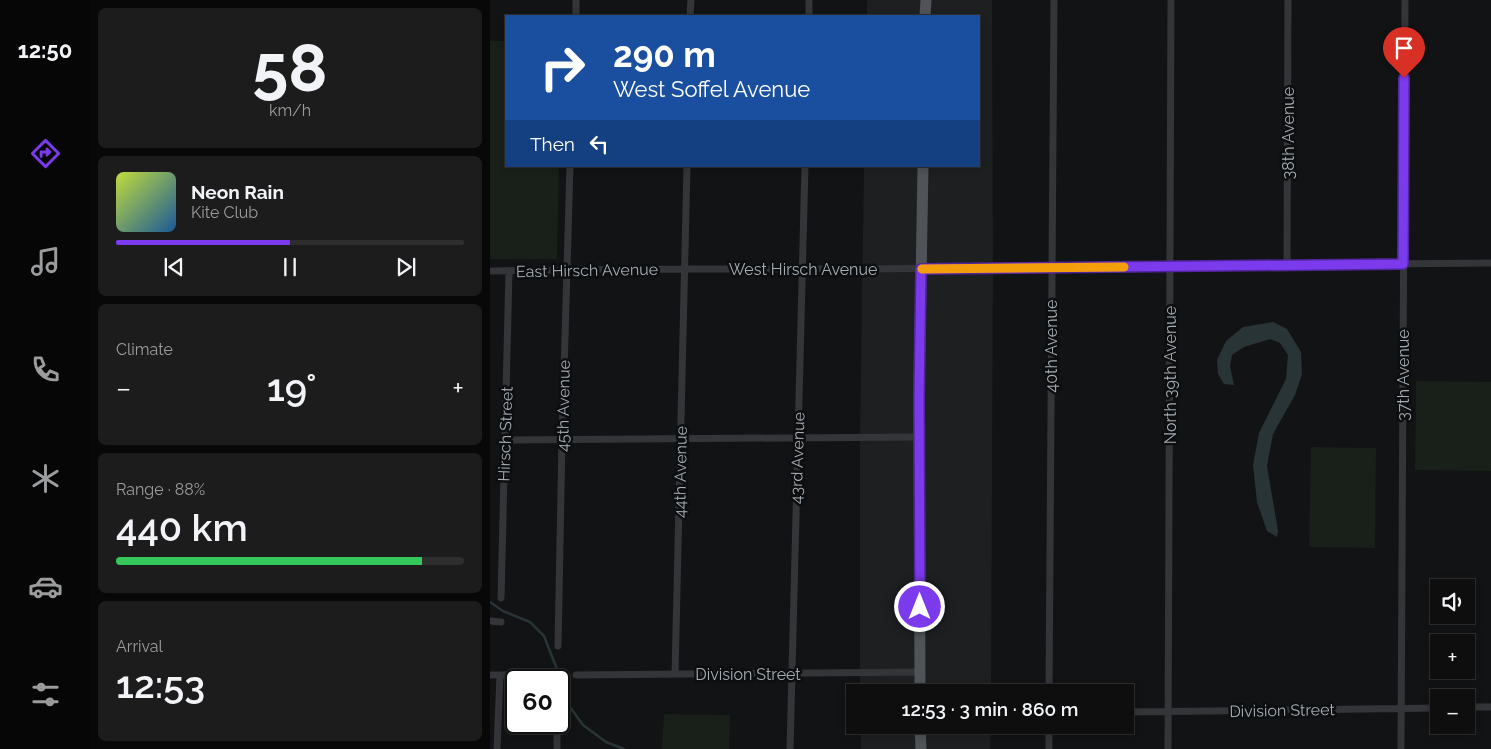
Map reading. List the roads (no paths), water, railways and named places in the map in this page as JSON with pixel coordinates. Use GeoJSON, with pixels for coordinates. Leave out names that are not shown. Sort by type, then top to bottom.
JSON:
{"type":"FeatureCollection","features":[{"type":"Feature","properties":{"kind":"main road"},"geometry":{"type":"LineString","coordinates":[[925,15],[926,0]]}},
{"type":"Feature","properties":{"kind":"main road"},"geometry":{"type":"LineString","coordinates":[[920,684],[919,437],[923,167]]}},
{"type":"Feature","properties":{"kind":"main road"},"geometry":{"type":"LineString","coordinates":[[920,734],[921,749]]}},
{"type":"Feature","properties":{"kind":"street"},"geometry":{"type":"LineString","coordinates":[[576,0],[576,15]]}},
{"type":"Feature","properties":{"kind":"street"},"geometry":{"type":"LineString","coordinates":[[690,15],[691,0]]}},
{"type":"Feature","properties":{"kind":"street"},"geometry":{"type":"LineString","coordinates":[[809,0],[809,15]]}},
{"type":"Feature","properties":{"kind":"street","name":"40th Avenue"},"geometry":{"type":"LineString","coordinates":[[1049,684],[1054,0]]}},
{"type":"Feature","properties":{"kind":"street","name":"North 39th Avenue"},"geometry":{"type":"LineString","coordinates":[[1168,749],[1171,0]]}},
{"type":"Feature","properties":{"kind":"street","name":"38th Avenue"},"geometry":{"type":"LineString","coordinates":[[1287,265],[1288,0]]}},
{"type":"Feature","properties":{"kind":"street","name":"37th Avenue"},"geometry":{"type":"LineString","coordinates":[[1401,749],[1405,0]]}},
{"type":"Feature","properties":{"kind":"street","name":"45th Avenue"},"geometry":{"type":"LineString","coordinates":[[558,646],[570,167]]}},
{"type":"Feature","properties":{"kind":"street","name":"44th Avenue"},"geometry":{"type":"LineString","coordinates":[[675,674],[687,167]]}},
{"type":"Feature","properties":{"kind":"street","name":"43rd Avenue"},"geometry":{"type":"LineString","coordinates":[[790,749],[805,167]]}},
{"type":"Feature","properties":{"kind":"street","name":"West Hirsch Avenue"},"geometry":{"type":"LineString","coordinates":[[685,269],[921,269],[1491,263]]}},
{"type":"Feature","properties":{"kind":"street","name":"East Hirsch Avenue"},"geometry":{"type":"LineString","coordinates":[[490,271],[685,269]]}},
{"type":"Feature","properties":{"kind":"street","name":"Hirsch Street"},"geometry":{"type":"LineString","coordinates":[[501,598],[509,271]]}},
{"type":"Feature","properties":{"kind":"street"},"geometry":{"type":"LineString","coordinates":[[505,440],[919,437]]}},
{"type":"Feature","properties":{"kind":"street"},"geometry":{"type":"LineString","coordinates":[[490,621],[500,622]]}},
{"type":"Feature","properties":{"kind":"street","name":"Division Street"},"geometry":{"type":"LineString","coordinates":[[576,675],[920,672]]}},
{"type":"Feature","properties":{"kind":"street"},"geometry":{"type":"LineString","coordinates":[[490,675],[505,675]]}},
{"type":"Feature","properties":{"kind":"street"},"geometry":{"type":"LineString","coordinates":[[497,749],[500,675]]}},
{"type":"Feature","properties":{"kind":"street"},"geometry":{"type":"LineString","coordinates":[[1475,707],[1491,707]]}},
{"type":"Feature","properties":{"kind":"street","name":"Division Street"},"geometry":{"type":"LineString","coordinates":[[1134,712],[1430,708]]}},
{"type":"Feature","properties":{"kind":"street"},"geometry":{"type":"LineString","coordinates":[[557,734],[557,749]]}},
{"type":"Feature","properties":{"kind":"street"},"geometry":{"type":"LineString","coordinates":[[1049,734],[1049,749]]}},
{"type":"Feature","properties":{"kind":"waterway"},"geometry":{"type":"LineString","coordinates":[[490,602],[503,611],[530,622],[544,636],[570,707],[583,725],[606,742],[624,749]]}}]}
